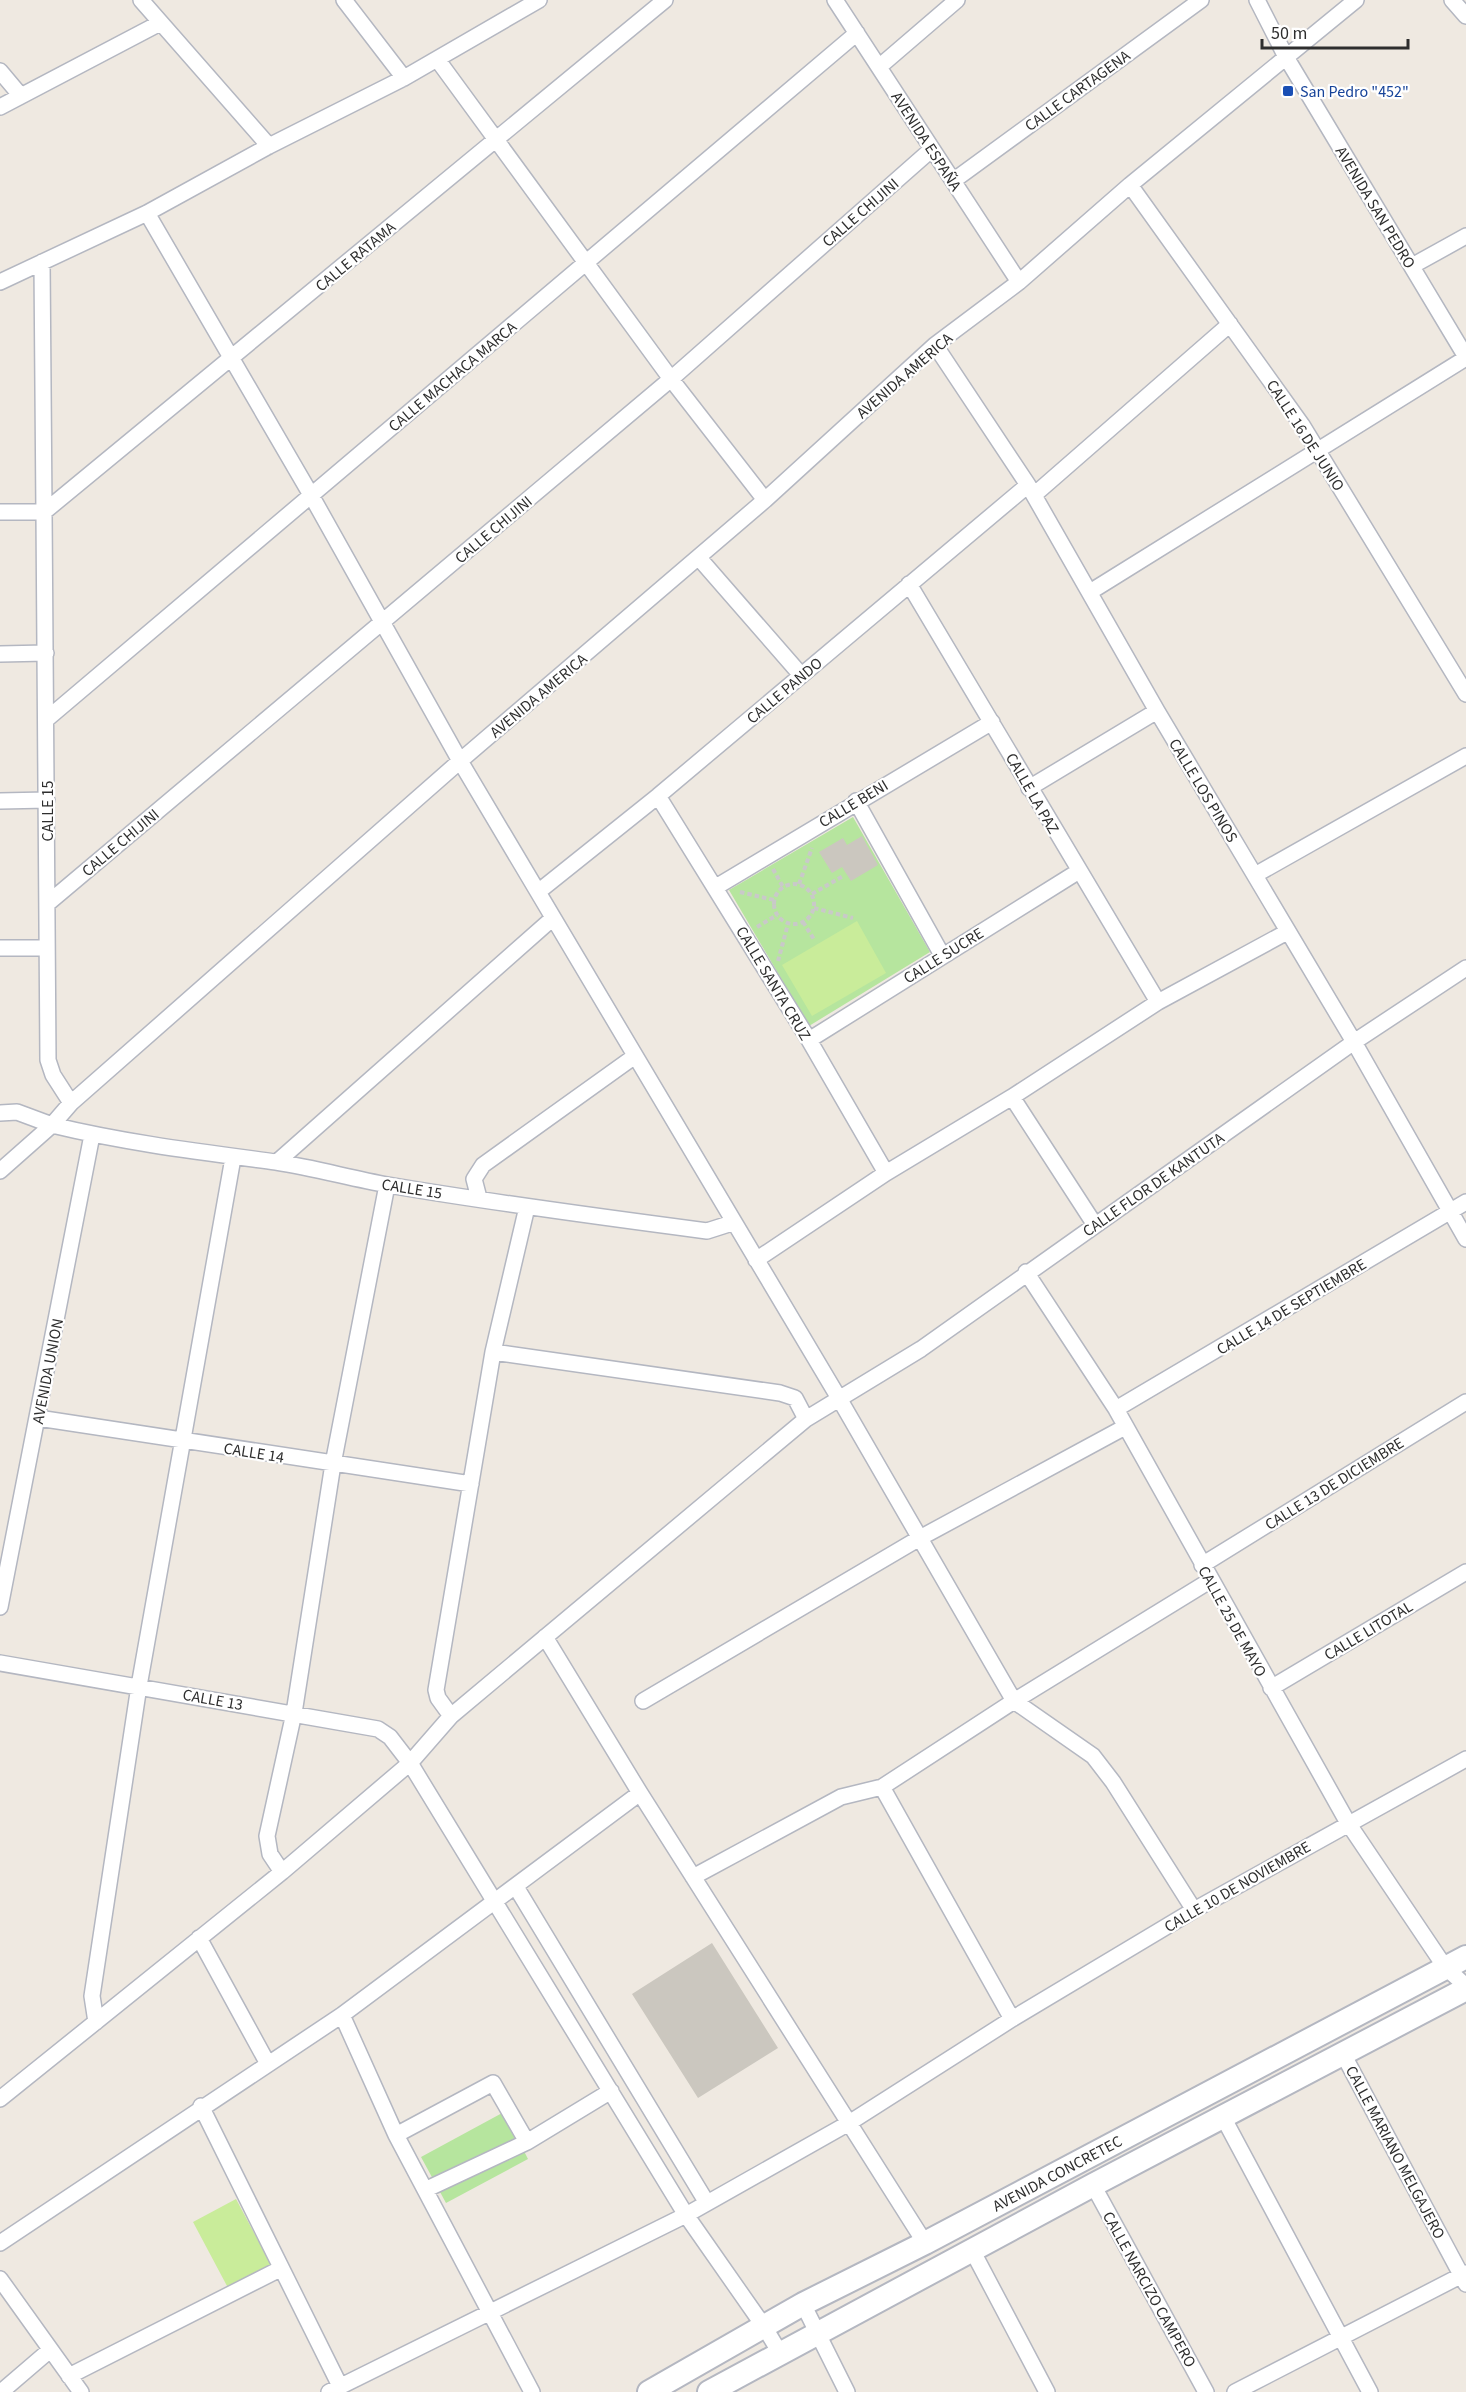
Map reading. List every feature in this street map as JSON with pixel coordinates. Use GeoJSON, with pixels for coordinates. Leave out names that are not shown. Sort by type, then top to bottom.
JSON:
{"type":"FeatureCollection","features":[{"type":"Feature","properties":{"kind":"street"},"geometry":{"type":"LineString","coordinates":[[141,0],[269,146]]}},
{"type":"Feature","properties":{"kind":"street"},"geometry":{"type":"LineString","coordinates":[[344,0],[404,78]]}},
{"type":"Feature","properties":{"kind":"street","name":"CALLE RATAMA"},"geometry":{"type":"LineString","coordinates":[[44,512],[665,0]]}},
{"type":"Feature","properties":{"kind":"street","name":"AVENIDA ESPAÑA"},"geometry":{"type":"LineString","coordinates":[[835,0],[1019,282]]}},
{"type":"Feature","properties":{"kind":"street"},"geometry":{"type":"LineString","coordinates":[[879,67],[957,0]]}},
{"type":"Feature","properties":{"kind":"street","name":"CALLE CARTAGENA"},"geometry":{"type":"LineString","coordinates":[[953,181],[1201,0]]}},
{"type":"Feature","properties":{"kind":"street","name":"AVENIDA SAN PEDRO"},"geometry":{"type":"LineString","coordinates":[[1257,0],[1286,57],[1466,358]]}},
{"type":"Feature","properties":{"kind":"street","name":"AVENIDA AMERICA"},"geometry":{"type":"LineString","coordinates":[[0,1171],[52,1125],[71,1103],[460,761],[699,558],[935,345],[1019,282],[1131,185],[1356,0]]}},
{"type":"Feature","properties":{"kind":"street"},"geometry":{"type":"LineString","coordinates":[[1452,0],[1466,16]]}},
{"type":"Feature","properties":{"kind":"street"},"geometry":{"type":"LineString","coordinates":[[0,282],[147,213],[269,146],[404,78],[535,1]]}},
{"type":"Feature","properties":{"kind":"street"},"geometry":{"type":"LineString","coordinates":[[0,107],[160,23]]}},
{"type":"Feature","properties":{"kind":"street","name":"CALLE MACHACA MARCA"},"geometry":{"type":"LineString","coordinates":[[46,719],[857,33]]}},
{"type":"Feature","properties":{"kind":"street"},"geometry":{"type":"LineString","coordinates":[[437,59],[587,261],[671,379],[765,500]]}},
{"type":"Feature","properties":{"kind":"street"},"geometry":{"type":"LineString","coordinates":[[0,71],[21,96]]}},
{"type":"Feature","properties":{"kind":"street","name":"CALLE CHIJINI"},"geometry":{"type":"LineString","coordinates":[[47,903],[671,379],[932,149]]}},
{"type":"Feature","properties":{"kind":"street","name":"CALLE 16 DE JUNIO"},"geometry":{"type":"LineString","coordinates":[[1131,185],[1319,452],[1466,694]]}},
{"type":"Feature","properties":{"kind":"street"},"geometry":{"type":"LineString","coordinates":[[147,213],[311,495],[460,761],[732,1223],[840,1400],[918,1539],[1014,1701],[1094,1756],[1194,1910]]}},
{"type":"Feature","properties":{"kind":"street"},"geometry":{"type":"LineString","coordinates":[[1412,266],[1466,236]]}},
{"type":"Feature","properties":{"kind":"street","name":"CALLE 15"},"geometry":{"type":"LineString","coordinates":[[42,262],[48,1060],[53,1075],[71,1103]]}},
{"type":"Feature","properties":{"kind":"street","name":"CALLE PANDO"},"geometry":{"type":"LineString","coordinates":[[538,892],[658,796],[909,584],[1031,490],[1230,324]]}},
{"type":"Feature","properties":{"kind":"street","name":"CALLE LOS PINOS"},"geometry":{"type":"LineString","coordinates":[[935,345],[1031,490],[1157,711],[1354,1042],[1466,1239]]}},
{"type":"Feature","properties":{"kind":"street"},"geometry":{"type":"LineString","coordinates":[[1090,592],[1319,452],[1466,358]]}},
{"type":"Feature","properties":{"kind":"street"},"geometry":{"type":"LineString","coordinates":[[0,512],[44,512]]}},
{"type":"Feature","properties":{"kind":"street"},"geometry":{"type":"LineString","coordinates":[[699,558],[801,675]]}},
{"type":"Feature","properties":{"kind":"street","name":"CALLE LA PAZ"},"geometry":{"type":"LineString","coordinates":[[909,584],[1158,1002]]}},
{"type":"Feature","properties":{"kind":"street"},"geometry":{"type":"LineString","coordinates":[[0,654],[46,653]]}},
{"type":"Feature","properties":{"kind":"street"},"geometry":{"type":"LineString","coordinates":[[1029,788],[1157,711]]}},
{"type":"Feature","properties":{"kind":"street","name":"CALLE BENI"},"geometry":{"type":"LineString","coordinates":[[716,887],[856,801],[992,722]]}},
{"type":"Feature","properties":{"kind":"street"},"geometry":{"type":"LineString","coordinates":[[1255,875],[1466,756]]}},
{"type":"Feature","properties":{"kind":"street","name":"CALLE SANTA CRUZ"},"geometry":{"type":"LineString","coordinates":[[658,796],[809,1040],[886,1173]]}},
{"type":"Feature","properties":{"kind":"street"},"geometry":{"type":"LineString","coordinates":[[0,801],[46,800]]}},
{"type":"Feature","properties":{"kind":"street"},"geometry":{"type":"LineString","coordinates":[[856,801],[942,955]]}},
{"type":"Feature","properties":{"kind":"street","name":"CALLE SUCRE"},"geometry":{"type":"LineString","coordinates":[[809,1040],[1079,871]]}},
{"type":"Feature","properties":{"kind":"street"},"geometry":{"type":"LineString","coordinates":[[277,1162],[553,918]]}},
{"type":"Feature","properties":{"kind":"street"},"geometry":{"type":"LineString","coordinates":[[756,1260],[886,1173],[1012,1097],[1158,1002],[1287,932]]}},
{"type":"Feature","properties":{"kind":"street"},"geometry":{"type":"LineString","coordinates":[[0,948],[47,948]]}},
{"type":"Feature","properties":{"kind":"street","name":"CALLE FLOR DE KANTUTA"},"geometry":{"type":"LineString","coordinates":[[0,2099],[282,1872],[410,1763],[452,1716],[806,1419],[921,1349],[1026,1272],[1354,1042],[1466,968]]}},
{"type":"Feature","properties":{"kind":"street"},"geometry":{"type":"LineString","coordinates":[[479,1198],[474,1179],[483,1165],[635,1056]]}},
{"type":"Feature","properties":{"kind":"street"},"geometry":{"type":"LineString","coordinates":[[1012,1097],[1095,1225]]}},
{"type":"Feature","properties":{"kind":"street"},"geometry":{"type":"LineString","coordinates":[[0,1113],[17,1112],[52,1125]]}},
{"type":"Feature","properties":{"kind":"street","name":"CALLE 15"},"geometry":{"type":"LineString","coordinates":[[52,1125],[92,1135],[233,1158],[277,1162],[387,1185],[527,1207],[707,1231],[732,1223]]}},
{"type":"Feature","properties":{"kind":"street","name":"AVENIDA UNION"},"geometry":{"type":"LineString","coordinates":[[0,1607],[92,1135]]}},
{"type":"Feature","properties":{"kind":"street"},"geometry":{"type":"LineString","coordinates":[[96,2022],[92,1996],[139,1686],[233,1158]]}},
{"type":"Feature","properties":{"kind":"street"},"geometry":{"type":"LineString","coordinates":[[282,1872],[270,1854],[267,1836],[294,1713],[333,1464],[387,1185]]}},
{"type":"Feature","properties":{"kind":"street","name":"CALLE 14 DE SEPTIEMBRE"},"geometry":{"type":"LineString","coordinates":[[1116,1409],[1466,1202]]}},
{"type":"Feature","properties":{"kind":"street"},"geometry":{"type":"LineString","coordinates":[[452,1716],[438,1698],[436,1690],[493,1352],[527,1207]]}},
{"type":"Feature","properties":{"kind":"street","name":"CALLE 25 DE MAYO"},"geometry":{"type":"LineString","coordinates":[[1026,1272],[1116,1409],[1270,1688],[1348,1823],[1445,1967],[1466,1987]]}},
{"type":"Feature","properties":{"kind":"street"},"geometry":{"type":"LineString","coordinates":[[493,1352],[780,1393],[795,1398],[806,1419]]}},
{"type":"Feature","properties":{"kind":"street","name":"CALLE 13 DE DICIEMBRE"},"geometry":{"type":"LineString","coordinates":[[1202,1565],[1466,1402]]}},
{"type":"Feature","properties":{"kind":"street","name":"CALLE 14"},"geometry":{"type":"LineString","coordinates":[[38,1418],[471,1484]]}},
{"type":"Feature","properties":{"kind":"street"},"geometry":{"type":"LineString","coordinates":[[643,1701],[918,1539],[1125,1427]]}},
{"type":"Feature","properties":{"kind":"street","name":"CALLE LITOTAL"},"geometry":{"type":"LineString","coordinates":[[1270,1688],[1466,1572]]}},
{"type":"Feature","properties":{"kind":"street"},"geometry":{"type":"LineString","coordinates":[[693,1877],[841,1797],[882,1788],[1014,1701],[1211,1580]]}},
{"type":"Feature","properties":{"kind":"street"},"geometry":{"type":"LineString","coordinates":[[545,1637],[640,1793],[925,2243]]}},
{"type":"Feature","properties":{"kind":"street","name":"CALLE 13"},"geometry":{"type":"LineString","coordinates":[[0,1663],[294,1713],[378,1729],[390,1737],[410,1763],[686,2215],[780,2353]]}},
{"type":"Feature","properties":{"kind":"street","name":"CALLE 10 DE NOVIEMBRE"},"geometry":{"type":"LineString","coordinates":[[335,2389],[686,2215],[849,2123],[1012,2019],[1194,1910],[1466,1759]]}},
{"type":"Feature","properties":{"kind":"street"},"geometry":{"type":"LineString","coordinates":[[882,1788],[1012,2019]]}},
{"type":"Feature","properties":{"kind":"street"},"geometry":{"type":"LineString","coordinates":[[0,2243],[201,2106],[342,2015],[640,1793]]}},
{"type":"Feature","properties":{"kind":"street"},"geometry":{"type":"LineString","coordinates":[[516,1887],[706,2203]]}},
{"type":"Feature","properties":{"kind":"street"},"geometry":{"type":"LineString","coordinates":[[199,1938],[268,2064]]}},
{"type":"Feature","properties":{"kind":"street","name":"AVENIDA CONCRETEC"},"geometry":{"type":"LineString","coordinates":[[649,2392],[765,2328],[803,2304],[925,2243],[1466,1957]]}},
{"type":"Feature","properties":{"kind":"street","name":"AVENIDA CONCRETEC"},"geometry":{"type":"LineString","coordinates":[[709,2392],[1466,1987]]}},
{"type":"Feature","properties":{"kind":"street"},"geometry":{"type":"LineString","coordinates":[[342,2015],[396,2135],[427,2189],[532,2392]]}},
{"type":"Feature","properties":{"kind":"street","name":"CALLE MARIANO MELGAJERO"},"geometry":{"type":"LineString","coordinates":[[1342,2052],[1464,2277]]}},
{"type":"Feature","properties":{"kind":"street"},"geometry":{"type":"LineString","coordinates":[[396,2135],[493,2083],[527,2142]]}},
{"type":"Feature","properties":{"kind":"street"},"geometry":{"type":"LineString","coordinates":[[427,2189],[527,2142],[611,2091]]}},
{"type":"Feature","properties":{"kind":"street"},"geometry":{"type":"LineString","coordinates":[[201,2106],[335,2389]]}},
{"type":"Feature","properties":{"kind":"street"},"geometry":{"type":"LineString","coordinates":[[1223,2117],[1370,2392]]}},
{"type":"Feature","properties":{"kind":"street","name":"CALLE NARCIZO CAMPERO"},"geometry":{"type":"LineString","coordinates":[[1093,2185],[1206,2392]]}},
{"type":"Feature","properties":{"kind":"street"},"geometry":{"type":"LineString","coordinates":[[972,2250],[1047,2392]]}},
{"type":"Feature","properties":{"kind":"street"},"geometry":{"type":"LineString","coordinates":[[69,2376],[280,2269]]}},
{"type":"Feature","properties":{"kind":"street"},"geometry":{"type":"LineString","coordinates":[[1236,2392],[1464,2277]]}},
{"type":"Feature","properties":{"kind":"street"},"geometry":{"type":"LineString","coordinates":[[0,2279],[81,2392]]}},
{"type":"Feature","properties":{"kind":"street"},"geometry":{"type":"LineString","coordinates":[[803,2304],[847,2392]]}},
{"type":"Feature","properties":{"kind":"street"},"geometry":{"type":"LineString","coordinates":[[1,2392],[50,2350]]}},
{"type":"Feature","properties":{"kind":"path"},"geometry":{"type":"LineString","coordinates":[[799,885],[812,846]]}},
{"type":"Feature","properties":{"kind":"path"},"geometry":{"type":"LineString","coordinates":[[772,869],[783,887]]}},
{"type":"Feature","properties":{"kind":"path"},"geometry":{"type":"LineString","coordinates":[[812,894],[843,876]]}},
{"type":"Feature","properties":{"kind":"path"},"geometry":{"type":"LineString","coordinates":[[799,885],[812,894],[814,908],[803,922],[788,924],[777,915],[774,900],[783,887],[799,885]]}},
{"type":"Feature","properties":{"kind":"path"},"geometry":{"type":"LineString","coordinates":[[716,887],[774,900]]}},
{"type":"Feature","properties":{"kind":"path"},"geometry":{"type":"LineString","coordinates":[[814,908],[853,918]]}},
{"type":"Feature","properties":{"kind":"path"},"geometry":{"type":"LineString","coordinates":[[757,928],[777,915]]}},
{"type":"Feature","properties":{"kind":"path"},"geometry":{"type":"LineString","coordinates":[[803,922],[815,941]]}},
{"type":"Feature","properties":{"kind":"path"},"geometry":{"type":"LineString","coordinates":[[778,963],[788,924]]}},
{"type":"Feature","properties":{"kind":"green space"},"geometry":{"type":"Polygon","coordinates":[[[853,817],[930,952],[809,1026],[729,890],[853,817]]]}},
{"type":"Feature","properties":{"kind":"green space"},"geometry":{"type":"Polygon","coordinates":[[[857,921],[886,973],[812,1016],[782,965],[857,921]]]}},
{"type":"Feature","properties":{"kind":"green space"},"geometry":{"type":"Polygon","coordinates":[[[504,2112],[528,2159],[446,2203],[421,2157],[504,2112]]]}},
{"type":"Feature","properties":{"kind":"green space"},"geometry":{"type":"Polygon","coordinates":[[[236,2199],[278,2278],[235,2301],[193,2222],[236,2199]]]}},
{"type":"Feature","properties":{"kind":"building"},"geometry":{"type":"Polygon","coordinates":[[[862,836],[878,865],[851,881],[842,867],[832,873],[819,852],[843,838],[847,845],[862,836]]]}},
{"type":"Feature","properties":{"kind":"building"},"geometry":{"type":"Polygon","coordinates":[[[712,1943],[778,2048],[698,2098],[632,1994],[712,1943]]]}},
{"type":"Feature","properties":{"kind":"place","name":"San Pedro \"452\""},"geometry":{"type":"Point","coordinates":[1288,91]}}]}
